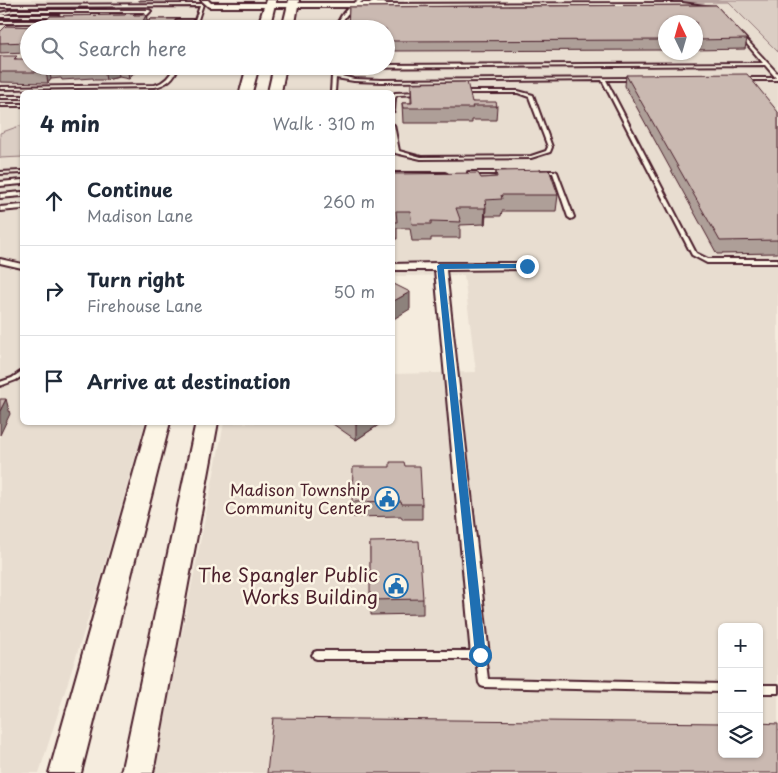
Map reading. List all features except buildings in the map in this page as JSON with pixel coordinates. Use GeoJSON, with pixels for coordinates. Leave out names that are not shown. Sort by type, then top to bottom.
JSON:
{"type":"FeatureCollection","features":[{"type":"Feature","properties":{"kind":"main road"},"geometry":{"type":"LineString","coordinates":[[265,20],[270,2]]}},
{"type":"Feature","properties":{"kind":"main road"},"geometry":{"type":"LineString","coordinates":[[290,20],[294,2]]}},
{"type":"Feature","properties":{"kind":"main road"},"geometry":{"type":"LineString","coordinates":[[247,90],[251,75]]}},
{"type":"Feature","properties":{"kind":"main road"},"geometry":{"type":"LineString","coordinates":[[275,90],[278,75]]}},
{"type":"Feature","properties":{"kind":"main road"},"geometry":{"type":"LineString","coordinates":[[65,773],[158,425]]}},
{"type":"Feature","properties":{"kind":"main road"},"geometry":{"type":"LineString","coordinates":[[137,773],[206,425]]}},
{"type":"Feature","properties":{"kind":"street"},"geometry":{"type":"LineString","coordinates":[[205,3],[294,2],[354,4],[365,2],[384,5]]}},
{"type":"Feature","properties":{"kind":"street"},"geometry":{"type":"LineString","coordinates":[[440,266],[480,655]]}},
{"type":"Feature","properties":{"kind":"street"},"geometry":{"type":"LineString","coordinates":[[395,267],[527,266]]}},
{"type":"Feature","properties":{"kind":"lane"},"geometry":{"type":"LineString","coordinates":[[10,6],[17,0]]}},
{"type":"Feature","properties":{"kind":"lane"},"geometry":{"type":"LineString","coordinates":[[110,5],[113,0]]}},
{"type":"Feature","properties":{"kind":"lane"},"geometry":{"type":"LineString","coordinates":[[125,5],[128,0]]}},
{"type":"Feature","properties":{"kind":"lane"},"geometry":{"type":"LineString","coordinates":[[365,2],[377,0]]}},
{"type":"Feature","properties":{"kind":"lane"},"geometry":{"type":"LineString","coordinates":[[0,6],[205,3],[196,20]]}},
{"type":"Feature","properties":{"kind":"lane"},"geometry":{"type":"LineString","coordinates":[[340,20],[354,4]]}},
{"type":"Feature","properties":{"kind":"lane"},"geometry":{"type":"LineString","coordinates":[[384,5],[682,4],[714,8]]}},
{"type":"Feature","properties":{"kind":"lane"},"geometry":{"type":"LineString","coordinates":[[689,11],[719,10]]}},
{"type":"Feature","properties":{"kind":"lane"},"geometry":{"type":"LineString","coordinates":[[13,11],[149,11],[148,14],[143,15],[0,15],[13,11]]}},
{"type":"Feature","properties":{"kind":"lane"},"geometry":{"type":"LineString","coordinates":[[346,13],[356,13]]}},
{"type":"Feature","properties":{"kind":"lane"},"geometry":{"type":"LineString","coordinates":[[0,22],[20,22]]}},
{"type":"Feature","properties":{"kind":"lane"},"geometry":{"type":"LineString","coordinates":[[0,27],[20,28]]}},
{"type":"Feature","properties":{"kind":"lane"},"geometry":{"type":"LineString","coordinates":[[737,30],[778,78]]}},
{"type":"Feature","properties":{"kind":"lane"},"geometry":{"type":"LineString","coordinates":[[395,67],[767,64]]}},
{"type":"Feature","properties":{"kind":"lane"},"geometry":{"type":"LineString","coordinates":[[0,88],[89,90],[155,86],[164,84],[173,75]]}},
{"type":"Feature","properties":{"kind":"lane"},"geometry":{"type":"LineString","coordinates":[[333,90],[334,76],[354,80],[642,79]]}},
{"type":"Feature","properties":{"kind":"lane"},"geometry":{"type":"LineString","coordinates":[[739,79],[778,78]]}},
{"type":"Feature","properties":{"kind":"lane"},"geometry":{"type":"LineString","coordinates":[[603,79],[694,254],[706,261],[778,261]]}},
{"type":"Feature","properties":{"kind":"lane"},"geometry":{"type":"LineString","coordinates":[[395,141],[397,152],[421,158],[531,157],[548,152],[550,147],[533,100],[527,94],[450,92]]}},
{"type":"Feature","properties":{"kind":"lane"},"geometry":{"type":"LineString","coordinates":[[395,95],[422,93]]}},
{"type":"Feature","properties":{"kind":"lane"},"geometry":{"type":"LineString","coordinates":[[0,97],[20,97]]}},
{"type":"Feature","properties":{"kind":"lane"},"geometry":{"type":"LineString","coordinates":[[0,105],[20,105]]}},
{"type":"Feature","properties":{"kind":"lane"},"geometry":{"type":"LineString","coordinates":[[0,173],[20,172]]}},
{"type":"Feature","properties":{"kind":"lane"},"geometry":{"type":"LineString","coordinates":[[536,172],[555,172],[571,218]]}},
{"type":"Feature","properties":{"kind":"lane"},"geometry":{"type":"LineString","coordinates":[[459,174],[507,173]]}},
{"type":"Feature","properties":{"kind":"lane"},"geometry":{"type":"LineString","coordinates":[[395,174],[450,174]]}},
{"type":"Feature","properties":{"kind":"lane"},"geometry":{"type":"LineString","coordinates":[[0,184],[20,182]]}},
{"type":"Feature","properties":{"kind":"lane"},"geometry":{"type":"LineString","coordinates":[[0,196],[20,194]]}},
{"type":"Feature","properties":{"kind":"lane"},"geometry":{"type":"LineString","coordinates":[[0,209],[20,207]]}},
{"type":"Feature","properties":{"kind":"lane"},"geometry":{"type":"LineString","coordinates":[[0,261],[20,266]]}},
{"type":"Feature","properties":{"kind":"lane"},"geometry":{"type":"LineString","coordinates":[[0,384],[14,379],[20,374]]}},
{"type":"Feature","properties":{"kind":"lane"},"geometry":{"type":"LineString","coordinates":[[317,655],[480,655],[484,683],[718,688]]}},
{"type":"Feature","properties":{"kind":"lane"},"geometry":{"type":"LineString","coordinates":[[763,689],[778,689]]}},
{"type":"Feature","properties":{"kind":"shaded area"},"geometry":{"type":"Polygon","coordinates":[[[0,0],[265,0],[259,20],[20,20],[20,75],[243,75],[239,90],[20,90],[20,425],[144,425],[96,594],[39,773],[0,773],[0,0]]]}},
{"type":"Feature","properties":{"kind":"shaded area"},"geometry":{"type":"Polygon","coordinates":[[[294,0],[728,2],[778,52],[778,773],[154,773],[224,425],[395,425],[395,374],[476,372],[464,275],[395,276],[395,90],[279,90],[282,75],[395,75],[395,20],[291,20],[294,0]]]}},
{"type":"Feature","properties":{"kind":"shaded area"},"geometry":{"type":"Polygon","coordinates":[[[656,0],[778,0],[778,52],[728,2],[657,2],[656,0]]]}},
{"type":"Feature","properties":{"kind":"shaded area"},"geometry":{"type":"Polygon","coordinates":[[[20,126],[20,157],[0,158],[0,133],[20,126]]]}},
{"type":"Feature","properties":{"kind":"place","name":"Madison Township Community Center"},"geometry":{"type":"Point","coordinates":[387,499]}},
{"type":"Feature","properties":{"kind":"place","name":"The Spangler Public Works Building"},"geometry":{"type":"Point","coordinates":[396,586]}},
{"type":"Feature","properties":{"kind":"route"},"geometry":{"type":"LineString","coordinates":[[480,655],[462,464],[440,266],[527,266]]}}]}
